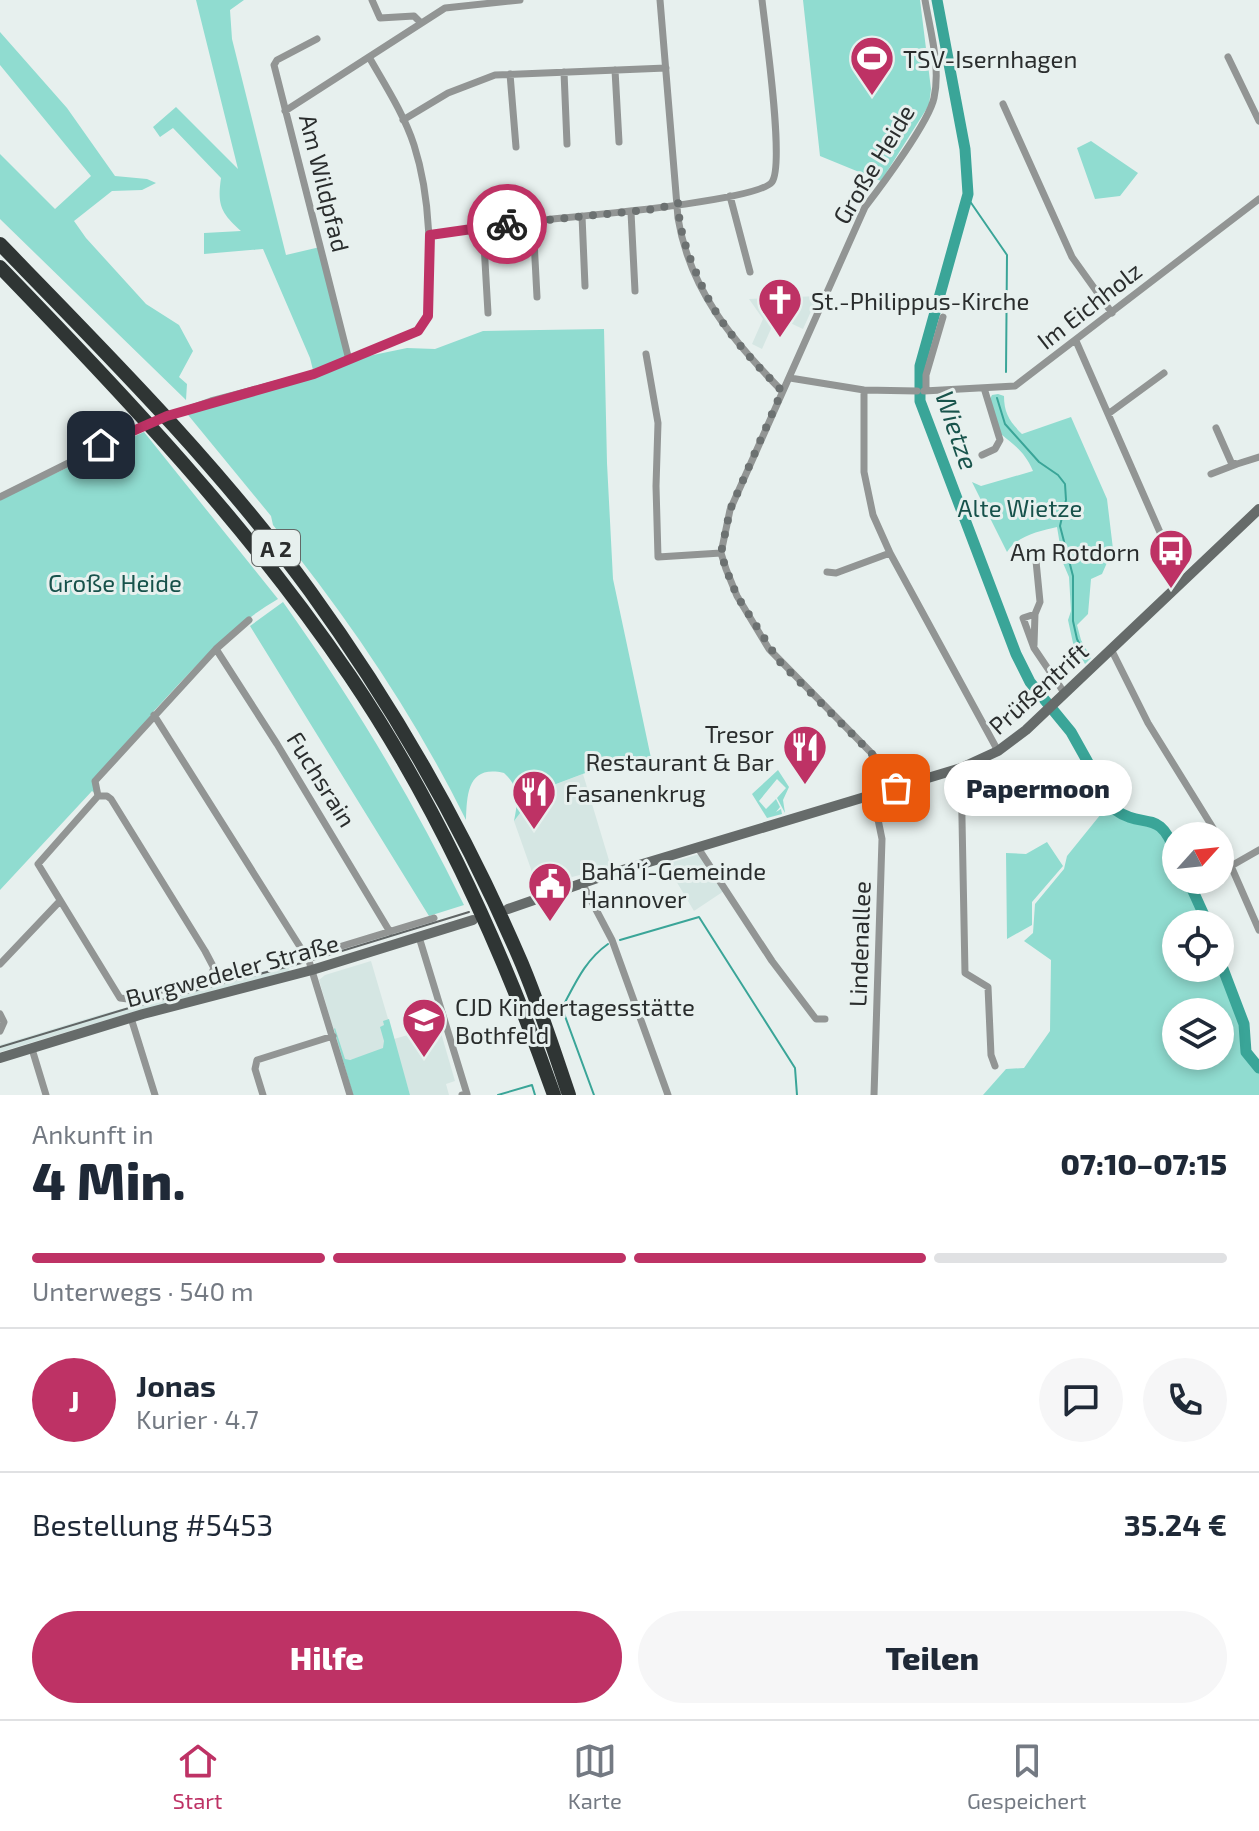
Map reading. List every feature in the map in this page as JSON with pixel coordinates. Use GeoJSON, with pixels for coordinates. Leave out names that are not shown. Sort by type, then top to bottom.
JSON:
{"type":"FeatureCollection","features":[{"type":"Feature","properties":{"kind":"highway","name":"A 2"},"geometry":{"type":"LineString","coordinates":[[0,244],[192,447],[309,591],[364,670],[426,770],[493,918],[523,967],[569,1095]]}},
{"type":"Feature","properties":{"kind":"highway","name":"A 2"},"geometry":{"type":"LineString","coordinates":[[0,267],[101,371],[226,511],[297,602],[351,677],[484,899]]}},
{"type":"Feature","properties":{"kind":"highway","name":"A 2"},"geometry":{"type":"LineString","coordinates":[[493,918],[554,1095]]}},
{"type":"Feature","properties":{"kind":"main road","name":"Prüßentrift"},"geometry":{"type":"LineString","coordinates":[[660,859],[961,768],[998,751],[1021,735],[1259,509]]}},
{"type":"Feature","properties":{"kind":"main road","name":"Burgwedeler Straße"},"geometry":{"type":"LineString","coordinates":[[0,1058],[131,1018],[493,918],[582,883],[660,859]]}},
{"type":"Feature","properties":{"kind":"street"},"geometry":{"type":"LineString","coordinates":[[372,0],[380,18],[414,16],[421,23]]}},
{"type":"Feature","properties":{"kind":"street"},"geometry":{"type":"LineString","coordinates":[[285,111],[421,23],[445,4],[520,0]]}},
{"type":"Feature","properties":{"kind":"street"},"geometry":{"type":"LineString","coordinates":[[660,0],[680,231],[710,306],[732,339],[782,391]]}},
{"type":"Feature","properties":{"kind":"street"},"geometry":{"type":"LineString","coordinates":[[430,235],[656,209],[767,186],[775,175],[774,109],[762,0]]}},
{"type":"Feature","properties":{"kind":"street","name":"Große Heide"},"geometry":{"type":"LineString","coordinates":[[721,553],[730,510],[865,207],[884,184],[930,108],[934,97],[934,60],[925,0]]}},
{"type":"Feature","properties":{"kind":"street","name":"Am Wildpfad"},"geometry":{"type":"LineString","coordinates":[[317,39],[277,60],[274,65],[349,360]]}},
{"type":"Feature","properties":{"kind":"street"},"geometry":{"type":"LineString","coordinates":[[0,497],[127,432],[184,410],[314,374],[418,331],[424,325],[428,316],[430,235],[419,162],[403,120],[369,57]]}},
{"type":"Feature","properties":{"kind":"street"},"geometry":{"type":"LineString","coordinates":[[1228,57],[1259,121]]}},
{"type":"Feature","properties":{"kind":"street"},"geometry":{"type":"LineString","coordinates":[[403,120],[431,102],[495,75],[666,68]]}},
{"type":"Feature","properties":{"kind":"street"},"geometry":{"type":"LineString","coordinates":[[615,70],[619,142]]}},
{"type":"Feature","properties":{"kind":"street"},"geometry":{"type":"LineString","coordinates":[[564,72],[567,144]]}},
{"type":"Feature","properties":{"kind":"street"},"geometry":{"type":"LineString","coordinates":[[510,74],[516,147]]}},
{"type":"Feature","properties":{"kind":"street"},"geometry":{"type":"LineString","coordinates":[[1003,104],[1072,257],[1112,313]]}},
{"type":"Feature","properties":{"kind":"street"},"geometry":{"type":"LineString","coordinates":[[730,196],[750,272]]}},
{"type":"Feature","properties":{"kind":"street","name":"Im Eichholz"},"geometry":{"type":"LineString","coordinates":[[790,378],[864,390],[922,391],[1015,386],[1259,199]]}},
{"type":"Feature","properties":{"kind":"street"},"geometry":{"type":"LineString","coordinates":[[631,212],[635,291]]}},
{"type":"Feature","properties":{"kind":"street"},"geometry":{"type":"LineString","coordinates":[[582,216],[585,286]]}},
{"type":"Feature","properties":{"kind":"street"},"geometry":{"type":"LineString","coordinates":[[533,221],[537,297]]}},
{"type":"Feature","properties":{"kind":"street"},"geometry":{"type":"LineString","coordinates":[[483,227],[488,313]]}},
{"type":"Feature","properties":{"kind":"street"},"geometry":{"type":"LineString","coordinates":[[922,391],[943,317]]}},
{"type":"Feature","properties":{"kind":"street"},"geometry":{"type":"LineString","coordinates":[[1076,341],[1177,571],[1184,579]]}},
{"type":"Feature","properties":{"kind":"street"},"geometry":{"type":"LineString","coordinates":[[646,354],[658,423],[658,557],[721,553],[737,596],[769,649],[892,774],[896,788]]}},
{"type":"Feature","properties":{"kind":"street"},"geometry":{"type":"LineString","coordinates":[[1108,414],[1164,373]]}},
{"type":"Feature","properties":{"kind":"street"},"geometry":{"type":"LineString","coordinates":[[982,455],[995,449],[1000,440],[984,388]]}},
{"type":"Feature","properties":{"kind":"street"},"geometry":{"type":"LineString","coordinates":[[864,390],[863,450],[873,515],[890,553],[998,751]]}},
{"type":"Feature","properties":{"kind":"street"},"geometry":{"type":"LineString","coordinates":[[1216,428],[1231,462],[1237,464]]}},
{"type":"Feature","properties":{"kind":"street"},"geometry":{"type":"LineString","coordinates":[[1211,474],[1259,457]]}},
{"type":"Feature","properties":{"kind":"street"},"geometry":{"type":"LineString","coordinates":[[827,572],[836,573],[890,553]]}},
{"type":"Feature","properties":{"kind":"street"},"geometry":{"type":"LineString","coordinates":[[1036,561],[1040,602],[1035,614],[1023,618],[1034,648],[1065,694]]}},
{"type":"Feature","properties":{"kind":"street"},"geometry":{"type":"LineString","coordinates":[[98,796],[95,781],[216,649],[249,620]]}},
{"type":"Feature","properties":{"kind":"street","name":"Fuchsrain"},"geometry":{"type":"LineString","coordinates":[[216,649],[390,932]]}},
{"type":"Feature","properties":{"kind":"street"},"geometry":{"type":"LineString","coordinates":[[1111,649],[1148,723],[1209,822]]}},
{"type":"Feature","properties":{"kind":"street"},"geometry":{"type":"LineString","coordinates":[[154,715],[306,957],[350,1095]]}},
{"type":"Feature","properties":{"kind":"street"},"geometry":{"type":"LineString","coordinates":[[961,768],[965,973],[988,987],[991,1055],[995,1066]]}},
{"type":"Feature","properties":{"kind":"street","name":"Lindenallee"},"geometry":{"type":"LineString","coordinates":[[873,795],[882,839],[874,1095]]}},
{"type":"Feature","properties":{"kind":"street"},"geometry":{"type":"LineString","coordinates":[[98,796],[107,796],[212,963],[213,973],[206,979],[128,999],[120,998],[59,902],[38,864],[98,796]]}},
{"type":"Feature","properties":{"kind":"street"},"geometry":{"type":"LineString","coordinates":[[698,848],[791,987],[816,1019],[825,1019]]}},
{"type":"Feature","properties":{"kind":"street"},"geometry":{"type":"LineString","coordinates":[[1234,864],[1259,850]]}},
{"type":"Feature","properties":{"kind":"street"},"geometry":{"type":"LineString","coordinates":[[1234,873],[1259,930]]}},
{"type":"Feature","properties":{"kind":"street"},"geometry":{"type":"LineString","coordinates":[[582,883],[612,940],[668,1095]]}},
{"type":"Feature","properties":{"kind":"street"},"geometry":{"type":"LineString","coordinates":[[0,964],[59,902]]}},
{"type":"Feature","properties":{"kind":"street","name":"Burgwedeler Straße"},"geometry":{"type":"LineString","coordinates":[[306,957],[434,918]]}},
{"type":"Feature","properties":{"kind":"street"},"geometry":{"type":"LineString","coordinates":[[419,937],[467,1094],[462,1095]]}},
{"type":"Feature","properties":{"kind":"street"},"geometry":{"type":"LineString","coordinates":[[0,1014],[4,1022],[0,1031]]}},
{"type":"Feature","properties":{"kind":"street"},"geometry":{"type":"LineString","coordinates":[[131,1018],[155,1095]]}},
{"type":"Feature","properties":{"kind":"street"},"geometry":{"type":"LineString","coordinates":[[263,1095],[255,1069],[257,1060],[333,1036]]}},
{"type":"Feature","properties":{"kind":"street"},"geometry":{"type":"LineString","coordinates":[[32,1049],[46,1095]]}},
{"type":"Feature","properties":{"kind":"shaded area"},"geometry":{"type":"Polygon","coordinates":[[[818,296],[803,329],[788,322],[785,327],[774,322],[762,349],[752,344],[763,319],[749,299],[818,296]]]}},
{"type":"Feature","properties":{"kind":"shaded area"},"geometry":{"type":"Polygon","coordinates":[[[583,774],[611,867],[533,887],[531,869],[514,821],[524,808],[524,796],[583,774]]]}},
{"type":"Feature","properties":{"kind":"shaded area"},"geometry":{"type":"Polygon","coordinates":[[[699,854],[724,891],[694,911],[666,864],[699,854]]]}},
{"type":"Feature","properties":{"kind":"shaded area"},"geometry":{"type":"Polygon","coordinates":[[[371,961],[394,1039],[439,1026],[455,1081],[446,1084],[449,1095],[410,1095],[395,1046],[343,1062],[319,980],[325,975],[371,961]]]}},
{"type":"Feature","properties":{"kind":"shaded area"},"geometry":{"type":"Polygon","coordinates":[[[288,965],[290,972],[130,1013],[0,1052],[0,1045],[102,1014],[288,965]]]}},
{"type":"Feature","properties":{"kind":"green space"},"geometry":{"type":"Polygon","coordinates":[[[196,0],[244,0],[230,10],[232,39],[286,255],[320,247],[349,360],[407,348],[435,349],[483,331],[604,329],[613,579],[651,758],[607,774],[604,766],[524,796],[524,808],[514,821],[517,801],[513,784],[504,773],[483,773],[476,777],[469,791],[466,820],[424,742],[378,667],[273,525],[271,516],[184,410],[314,374],[263,249],[204,254],[204,233],[241,231],[222,208],[221,178],[173,128],[160,137],[153,127],[176,107],[238,169],[196,0]]]}},
{"type":"Feature","properties":{"kind":"green space","name":"TSV-Isernhagen"},"geometry":{"type":"Polygon","coordinates":[[[803,0],[920,0],[931,89],[929,105],[881,181],[820,156],[803,0]]]}},
{"type":"Feature","properties":{"kind":"green space"},"geometry":{"type":"Polygon","coordinates":[[[0,32],[67,108],[115,176],[147,179],[156,183],[142,190],[112,191],[74,221],[146,304],[179,325],[193,351],[179,377],[187,384],[186,400],[0,219],[0,154],[55,209],[91,176],[0,65],[0,32]]]}},
{"type":"Feature","properties":{"kind":"green space"},"geometry":{"type":"Polygon","coordinates":[[[1091,141],[1138,173],[1120,196],[1095,199],[1077,148],[1091,141]]]}},
{"type":"Feature","properties":{"kind":"green space"},"geometry":{"type":"Polygon","coordinates":[[[998,394],[1004,396],[1008,417],[1022,434],[1071,417],[1107,499],[1113,549],[1102,574],[1091,579],[1088,614],[1077,625],[1091,658],[1085,664],[1073,643],[1068,620],[1071,611],[1069,577],[1063,563],[1057,527],[1022,538],[1007,552],[972,482],[981,486],[1033,471],[1023,454],[1001,434],[990,399],[998,394]]]}},
{"type":"Feature","properties":{"kind":"green space","name":"Große Heide"},"geometry":{"type":"Polygon","coordinates":[[[144,432],[278,599],[227,636],[197,665],[95,781],[98,796],[92,791],[0,890],[0,499],[144,432]]]}},
{"type":"Feature","properties":{"kind":"green space"},"geometry":{"type":"Polygon","coordinates":[[[283,602],[380,750],[464,905],[429,916],[250,626],[283,602]]]}},
{"type":"Feature","properties":{"kind":"green space"},"geometry":{"type":"Polygon","coordinates":[[[778,770],[789,787],[783,800],[785,813],[777,798],[786,788],[777,779],[759,801],[766,809],[776,799],[780,807],[776,812],[781,809],[782,814],[767,818],[752,794],[778,770]]]}},
{"type":"Feature","properties":{"kind":"green space"},"geometry":{"type":"Polygon","coordinates":[[[1109,799],[1123,813],[1159,820],[1162,824],[1162,894],[1196,894],[1203,910],[1162,910],[1162,982],[1231,982],[1246,1023],[1249,1048],[1259,1064],[1259,1095],[983,1095],[1006,1069],[1024,1068],[1050,1031],[1051,960],[1024,941],[1033,933],[1035,904],[1064,869],[1067,856],[1105,809],[1109,799]]]}},
{"type":"Feature","properties":{"kind":"green space"},"geometry":{"type":"Polygon","coordinates":[[[1047,842],[1063,866],[1032,902],[1032,925],[1007,939],[1006,853],[1026,854],[1047,842]]]}},
{"type":"Feature","properties":{"kind":"green space"},"geometry":{"type":"Polygon","coordinates":[[[389,1019],[410,1095],[353,1095],[334,1029],[345,1059],[350,1060],[383,1048],[380,1027],[384,1025],[383,1021],[389,1019]]]}},
{"type":"Feature","properties":{"kind":"waterway","name":"Wietze"},"geometry":{"type":"LineString","coordinates":[[937,0],[965,149],[968,194],[920,366],[920,401],[1016,654],[1030,682],[1071,732],[1114,809],[1134,819],[1157,824],[1162,829]]}},
{"type":"Feature","properties":{"kind":"waterway","name":"Alte Wietze"},"geometry":{"type":"LineString","coordinates":[[967,197],[1007,255],[1006,372]]}},
{"type":"Feature","properties":{"kind":"waterway","name":"Alte Wietze"},"geometry":{"type":"LineString","coordinates":[[997,398],[1005,424],[1039,462],[1065,484],[1066,500],[1060,526],[1073,576],[1073,621],[1077,639],[1087,659]]}},
{"type":"Feature","properties":{"kind":"waterway","name":"Wietze"},"geometry":{"type":"LineString","coordinates":[[1194,894],[1202,910]]}},
{"type":"Feature","properties":{"kind":"waterway"},"geometry":{"type":"LineString","coordinates":[[620,940],[699,917],[795,1068],[797,1095]]}},
{"type":"Feature","properties":{"kind":"waterway"},"geometry":{"type":"LineString","coordinates":[[594,1095],[562,1008],[587,965],[608,944]]}},
{"type":"Feature","properties":{"kind":"waterway","name":"Wietze"},"geometry":{"type":"LineString","coordinates":[[1228,982],[1244,1024],[1246,1052],[1259,1068]]}},
{"type":"Feature","properties":{"kind":"waterway"},"geometry":{"type":"LineString","coordinates":[[498,1095],[532,1085],[535,1095]]}},
{"type":"Feature","properties":{"kind":"tram line"},"geometry":{"type":"LineString","coordinates":[[0,1047],[129,1008],[309,961],[469,912]]}},
{"type":"Feature","properties":{"kind":"way so far"},"geometry":{"type":"LineString","coordinates":[[507,224],[656,209],[678,203],[680,231],[710,306],[732,339],[782,391],[726,523],[721,553],[730,581],[769,649],[892,774],[896,788]]}},
{"type":"Feature","properties":{"kind":"place","name":"TSV-Isernhagen"},"geometry":{"type":"Point","coordinates":[872,97]}},
{"type":"Feature","properties":{"kind":"place","name":"St.-Philippus-Kirche"},"geometry":{"type":"Point","coordinates":[780,339]}},
{"type":"Feature","properties":{"kind":"place","name":"Am Rotdorn"},"geometry":{"type":"Point","coordinates":[1171,590]}},
{"type":"Feature","properties":{"kind":"place","name":"Tresor Restaurant & Bar"},"geometry":{"type":"Point","coordinates":[805,786]}},
{"type":"Feature","properties":{"kind":"place","name":"Papermoon"},"geometry":{"type":"Point","coordinates":[896,788]}},
{"type":"Feature","properties":{"kind":"place","name":"Fasanenkrug"},"geometry":{"type":"Point","coordinates":[534,831]}},
{"type":"Feature","properties":{"kind":"place","name":"Bahá'í-Gemeinde Hannover"},"geometry":{"type":"Point","coordinates":[550,923]}},
{"type":"Feature","properties":{"kind":"place","name":"CJD Kindertagesstätte Bothfeld"},"geometry":{"type":"Point","coordinates":[424,1059]}},
{"type":"Feature","properties":{"kind":"route"},"geometry":{"type":"LineString","coordinates":[[101,445],[167,416],[211,401],[314,374],[418,331],[428,316],[430,235],[507,224]]}}]}
